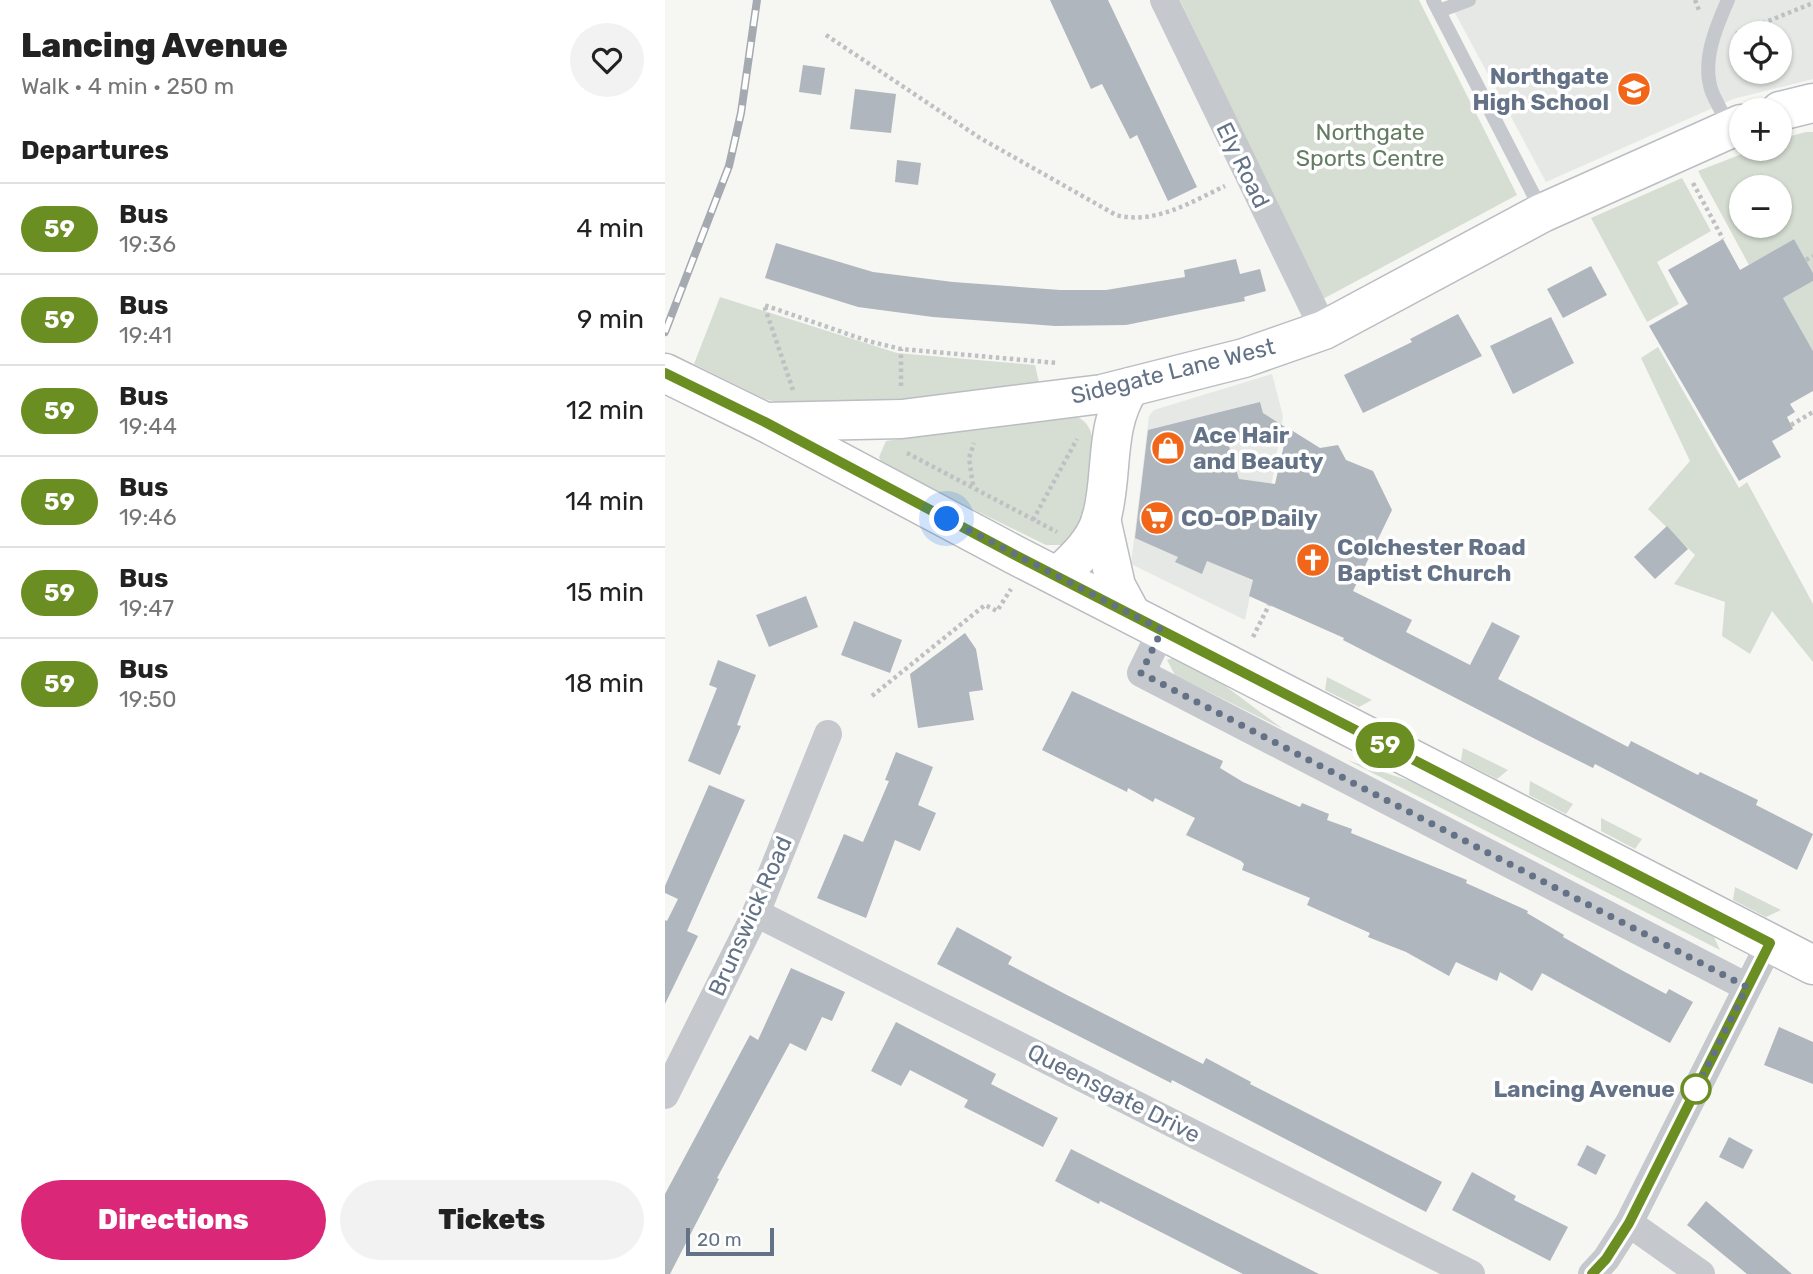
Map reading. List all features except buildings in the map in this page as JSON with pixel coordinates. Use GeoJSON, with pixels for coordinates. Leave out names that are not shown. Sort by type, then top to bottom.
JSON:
{"type":"FeatureCollection","features":[{"type":"Feature","properties":{"kind":"street","name":"Ely Road"},"geometry":{"type":"LineString","coordinates":[[1164,0],[1324,330]]}},
{"type":"Feature","properties":{"kind":"street"},"geometry":{"type":"LineString","coordinates":[[1792,108],[1813,103]]}},
{"type":"Feature","properties":{"kind":"street","name":"Sidegate Lane West"},"geometry":{"type":"LineString","coordinates":[[765,422],[902,419],[1103,394],[1244,358],[1324,330],[1542,213],[1729,129]]}},
{"type":"Feature","properties":{"kind":"street"},"geometry":{"type":"LineString","coordinates":[[670,376],[765,422],[1146,622],[1813,965]]}},
{"type":"Feature","properties":{"kind":"street"},"geometry":{"type":"LineString","coordinates":[[1058,576],[1090,541],[1101,519],[1114,424],[1119,404],[1130,387]]}},
{"type":"Feature","properties":{"kind":"street"},"geometry":{"type":"LineString","coordinates":[[1101,519],[1116,586],[1146,622],[1141,673],[1747,987]]}},
{"type":"Feature","properties":{"kind":"street","name":"Brunswick Road"},"geometry":{"type":"LineString","coordinates":[[665,1095],[757,913],[828,734]]}},
{"type":"Feature","properties":{"kind":"street","name":"Queensgate Drive"},"geometry":{"type":"LineString","coordinates":[[757,913],[1471,1274]]}},
{"type":"Feature","properties":{"kind":"street"},"geometry":{"type":"LineString","coordinates":[[1592,1274],[1629,1223],[1770,943]]}},
{"type":"Feature","properties":{"kind":"street"},"geometry":{"type":"LineString","coordinates":[[1629,1223],[1701,1274]]}},
{"type":"Feature","properties":{"kind":"lane"},"geometry":{"type":"LineString","coordinates":[[1469,0],[1436,6],[1542,213]]}},
{"type":"Feature","properties":{"kind":"lane"},"geometry":{"type":"LineString","coordinates":[[1728,0],[1712,43],[1707,72],[1712,91],[1729,117]]}},
{"type":"Feature","properties":{"kind":"path"},"geometry":{"type":"LineString","coordinates":[[1712,43],[1813,4]]}},
{"type":"Feature","properties":{"kind":"path"},"geometry":{"type":"LineString","coordinates":[[826,36],[980,138],[1116,215],[1128,218],[1168,213],[1247,175]]}},
{"type":"Feature","properties":{"kind":"path"},"geometry":{"type":"LineString","coordinates":[[1692,181],[1723,239]]}},
{"type":"Feature","properties":{"kind":"path"},"geometry":{"type":"LineString","coordinates":[[1806,260],[1813,256]]}},
{"type":"Feature","properties":{"kind":"path"},"geometry":{"type":"LineString","coordinates":[[794,392],[764,305],[868,341],[901,349],[1065,364]]}},
{"type":"Feature","properties":{"kind":"path"},"geometry":{"type":"LineString","coordinates":[[901,349],[901,394]]}},
{"type":"Feature","properties":{"kind":"path"},"geometry":{"type":"LineString","coordinates":[[1791,425],[1813,412]]}},
{"type":"Feature","properties":{"kind":"path"},"geometry":{"type":"LineString","coordinates":[[902,451],[1033,520],[1081,431]]}},
{"type":"Feature","properties":{"kind":"path"},"geometry":{"type":"LineString","coordinates":[[871,696],[985,605],[997,611],[1017,580]]}},
{"type":"Feature","properties":{"kind":"path"},"geometry":{"type":"LineString","coordinates":[[1253,637],[1269,605]]}},
{"type":"Feature","properties":{"kind":"shaded area","name":"Northgate High School"},"geometry":{"type":"Polygon","coordinates":[[[1448,0],[1813,0],[1813,79],[1737,98],[1729,98],[1729,101],[1546,182],[1448,0]]]}},
{"type":"Feature","properties":{"kind":"shaded area"},"geometry":{"type":"Polygon","coordinates":[[[1272,374],[1283,416],[1245,620],[1131,564],[1149,416],[1154,410],[1272,374]]]}},
{"type":"Feature","properties":{"kind":"green space","name":"Northgate Sports Centre"},"geometry":{"type":"Polygon","coordinates":[[[1180,0],[1419,0],[1517,195],[1321,300],[1180,0]]]}},
{"type":"Feature","properties":{"kind":"green space"},"geometry":{"type":"Polygon","coordinates":[[[1813,132],[1813,273],[1794,239],[1749,265],[1734,238],[1792,238],[1792,175],[1729,175],[1729,228],[1698,171],[1729,159],[1792,161],[1792,136],[1813,132]]]}},
{"type":"Feature","properties":{"kind":"green space"},"geometry":{"type":"Polygon","coordinates":[[[1682,178],[1711,231],[1657,262],[1679,304],[1647,322],[1591,218],[1682,178]]]}},
{"type":"Feature","properties":{"kind":"green space"},"geometry":{"type":"Polygon","coordinates":[[[1813,281],[1813,351],[1783,298],[1813,281]]]}},
{"type":"Feature","properties":{"kind":"green space"},"geometry":{"type":"Polygon","coordinates":[[[720,297],[897,353],[1035,365],[1039,382],[966,397],[802,408],[764,399],[694,364],[720,297]]]}},
{"type":"Feature","properties":{"kind":"green space"},"geometry":{"type":"Polygon","coordinates":[[[1658,347],[1739,488],[1747,482],[1813,604],[1813,662],[1772,611],[1750,654],[1722,636],[1725,602],[1674,584],[1695,555],[1648,509],[1690,461],[1641,358],[1658,347]]]}},
{"type":"Feature","properties":{"kind":"green space"},"geometry":{"type":"Polygon","coordinates":[[[1066,415],[1081,419],[1090,430],[1094,446],[1094,464],[1080,534],[1062,545],[1046,545],[883,465],[879,457],[886,441],[1066,415]]]}},
{"type":"Feature","properties":{"kind":"green space"},"geometry":{"type":"Polygon","coordinates":[[[1173,658],[1224,685],[1283,729],[1175,675],[1167,660],[1173,658]]]}},
{"type":"Feature","properties":{"kind":"green space"},"geometry":{"type":"Polygon","coordinates":[[[1327,677],[1372,700],[1359,707],[1325,690],[1327,677]]]}},
{"type":"Feature","properties":{"kind":"green space"},"geometry":{"type":"Polygon","coordinates":[[[1463,748],[1508,770],[1497,779],[1461,761],[1463,748]]]}},
{"type":"Feature","properties":{"kind":"green space"},"geometry":{"type":"Polygon","coordinates":[[[1347,760],[1410,781],[1713,935],[1720,950],[1347,760]]]}},
{"type":"Feature","properties":{"kind":"green space"},"geometry":{"type":"Polygon","coordinates":[[[1530,781],[1573,804],[1566,814],[1529,795],[1530,781]]]}},
{"type":"Feature","properties":{"kind":"green space"},"geometry":{"type":"Polygon","coordinates":[[[1601,818],[1642,839],[1635,849],[1601,831],[1601,818]]]}},
{"type":"Feature","properties":{"kind":"green space"},"geometry":{"type":"Polygon","coordinates":[[[1735,887],[1781,910],[1766,917],[1733,900],[1735,887]]]}},
{"type":"Feature","properties":{"kind":"railway"},"geometry":{"type":"LineString","coordinates":[[665,332],[729,166],[741,113],[757,0]]}},
{"type":"Feature","properties":{"kind":"bus line","name":"59"},"geometry":{"type":"LineString","coordinates":[[665,373],[765,422],[1015,555],[1770,943],[1629,1223],[1606,1259],[1592,1274]]}},
{"type":"Feature","properties":{"kind":"place","name":"Northgate High School"},"geometry":{"type":"Point","coordinates":[1634,89]}},
{"type":"Feature","properties":{"kind":"place","name":"Ace Hair and Beauty"},"geometry":{"type":"Point","coordinates":[1168,448]}},
{"type":"Feature","properties":{"kind":"place","name":"CO-OP Daily"},"geometry":{"type":"Point","coordinates":[1157,518]}},
{"type":"Feature","properties":{"kind":"place","name":"Colchester Road Baptist Church"},"geometry":{"type":"Point","coordinates":[1313,560]}},
{"type":"Feature","properties":{"kind":"place","name":"Lancing Avenue"},"geometry":{"type":"Point","coordinates":[1696,1089]}},
{"type":"Feature","properties":{"kind":"route"},"geometry":{"type":"LineString","coordinates":[[947,519],[1162,630],[1141,673],[1747,987],[1696,1089]]}}]}
